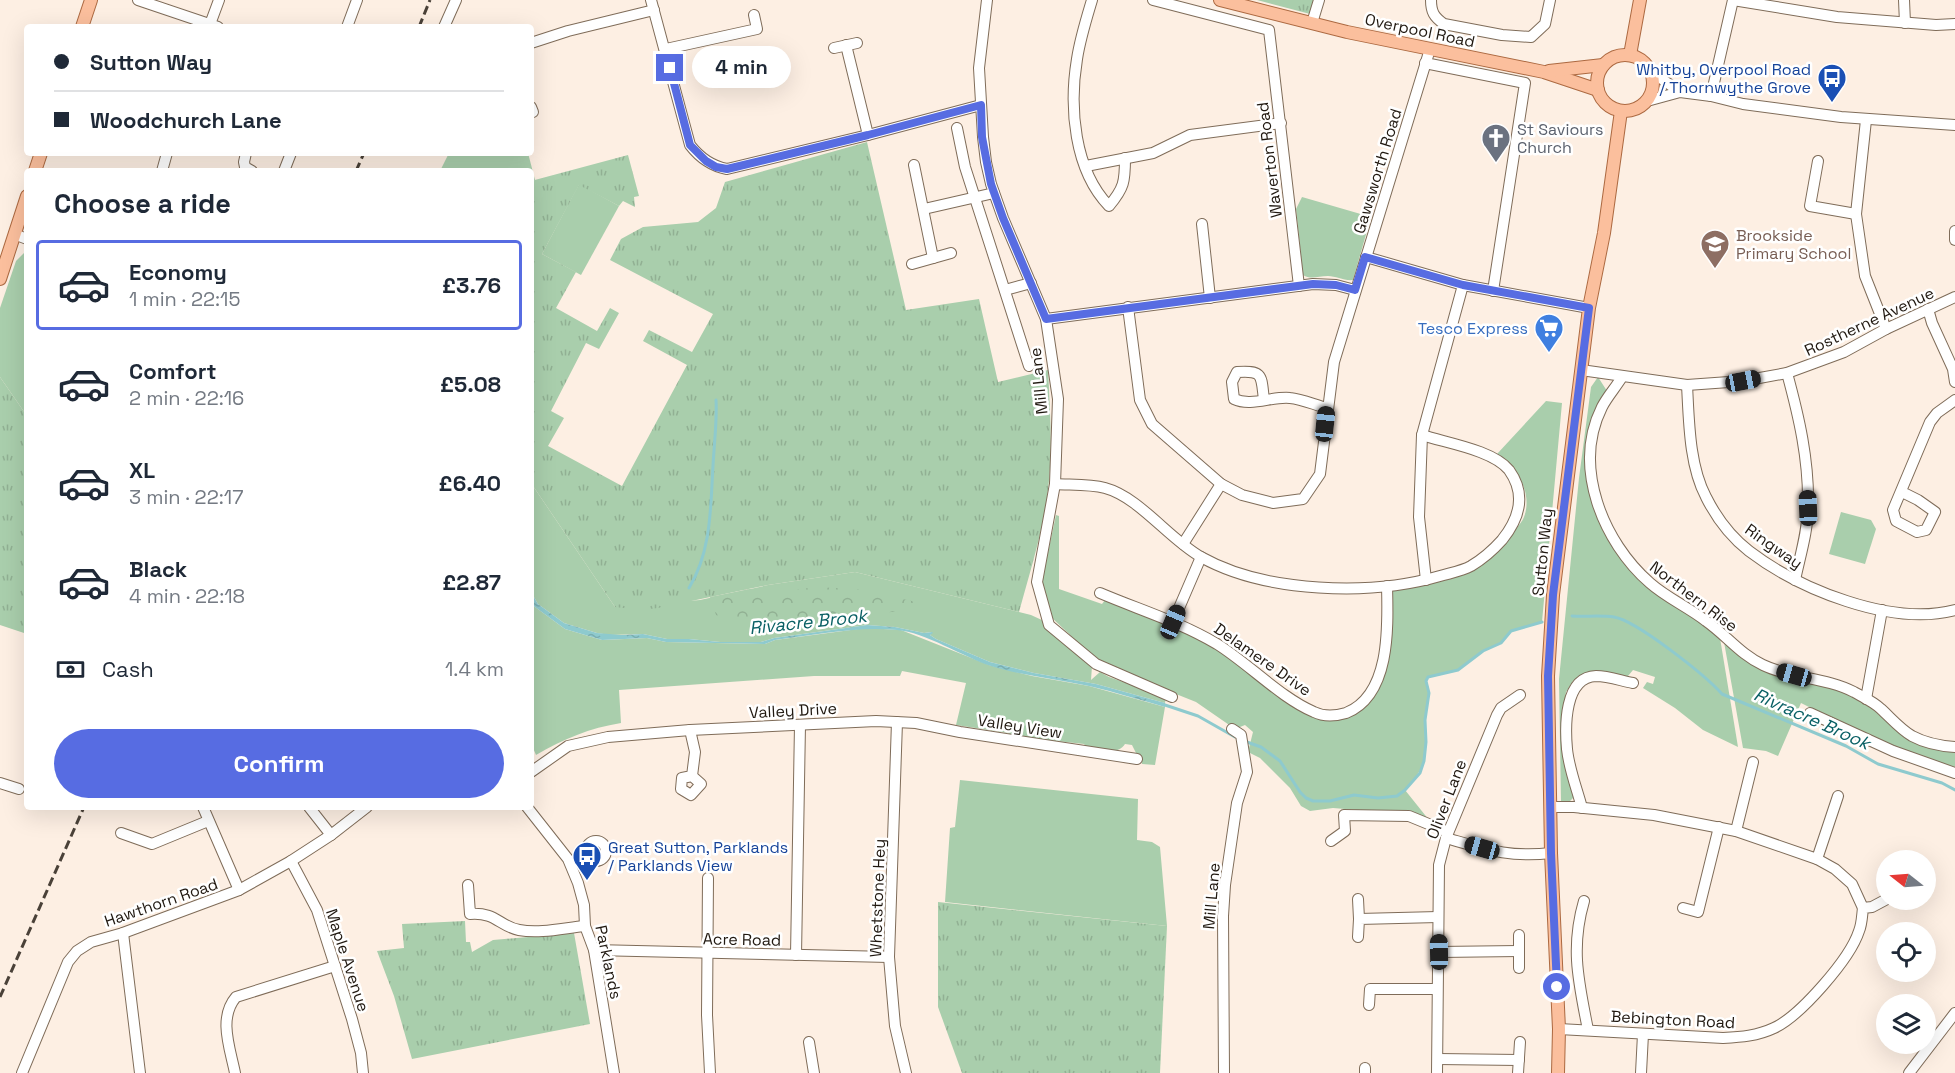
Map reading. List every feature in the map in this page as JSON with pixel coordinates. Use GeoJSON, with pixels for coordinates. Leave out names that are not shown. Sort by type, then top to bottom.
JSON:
{"type":"FeatureCollection","features":[{"type":"Feature","properties":{"kind":"main road"},"geometry":{"type":"LineString","coordinates":[[83,24],[91,0]]}},
{"type":"Feature","properties":{"kind":"main road","name":"Overpool Road"},"geometry":{"type":"LineString","coordinates":[[1220,0],[1312,23],[1544,72],[1598,90]]}},
{"type":"Feature","properties":{"kind":"main road"},"geometry":{"type":"LineString","coordinates":[[1630,55],[1640,0]]}},
{"type":"Feature","properties":{"kind":"main road"},"geometry":{"type":"LineString","coordinates":[[1619,55],[1630,55],[1647,64],[1654,82],[1653,92],[1647,101],[1640,108],[1630,111],[1611,108],[1604,102],[1598,90],[1597,80],[1603,65],[1619,55]]}},
{"type":"Feature","properties":{"kind":"main road","name":"Overpool Road"},"geometry":{"type":"LineString","coordinates":[[1544,72],[1603,65]]}},
{"type":"Feature","properties":{"kind":"main road","name":"Sutton Way"},"geometry":{"type":"LineString","coordinates":[[1558,1073],[1548,676],[1553,595],[1589,308],[1604,233],[1621,111]]}},
{"type":"Feature","properties":{"kind":"main road"},"geometry":{"type":"LineString","coordinates":[[0,279],[24,205]]}},
{"type":"Feature","properties":{"kind":"street"},"geometry":{"type":"LineString","coordinates":[[138,0],[206,24]]}},
{"type":"Feature","properties":{"kind":"street"},"geometry":{"type":"LineString","coordinates":[[213,24],[219,0]]}},
{"type":"Feature","properties":{"kind":"street"},"geometry":{"type":"LineString","coordinates":[[348,24],[357,0]]}},
{"type":"Feature","properties":{"kind":"street"},"geometry":{"type":"LineString","coordinates":[[445,24],[456,0]]}},
{"type":"Feature","properties":{"kind":"street","name":"Mill Lane"},"geometry":{"type":"LineString","coordinates":[[987,0],[979,68],[982,137],[994,193],[1046,319],[1058,399],[1055,484],[1037,582],[1049,625],[1096,664],[1172,697]]}},
{"type":"Feature","properties":{"kind":"street"},"geometry":{"type":"LineString","coordinates":[[1092,0],[1077,60],[1075,120],[1086,166],[1095,189],[1109,206],[1122,191],[1125,178],[1125,158]]}},
{"type":"Feature","properties":{"kind":"street","name":"Waverton Road"},"geometry":{"type":"LineString","coordinates":[[1153,0],[1269,30],[1299,286]]}},
{"type":"Feature","properties":{"kind":"street"},"geometry":{"type":"LineString","coordinates":[[1312,23],[1319,0]]}},
{"type":"Feature","properties":{"kind":"street"},"geometry":{"type":"LineString","coordinates":[[1431,0],[1434,18],[1444,24],[1517,37],[1531,37],[1545,24],[1550,0]]}},
{"type":"Feature","properties":{"kind":"street"},"geometry":{"type":"LineString","coordinates":[[1711,96],[1733,0],[1837,16],[1936,26],[1955,24]]}},
{"type":"Feature","properties":{"kind":"street"},"geometry":{"type":"LineString","coordinates":[[1904,0],[1905,22]]}},
{"type":"Feature","properties":{"kind":"street"},"geometry":{"type":"LineString","coordinates":[[534,42],[653,5],[690,145],[697,154],[716,167],[727,169],[981,105]]}},
{"type":"Feature","properties":{"kind":"street"},"geometry":{"type":"LineString","coordinates":[[666,49],[758,34],[754,15]]}},
{"type":"Feature","properties":{"kind":"street"},"geometry":{"type":"LineString","coordinates":[[834,48],[852,44],[868,135]]}},
{"type":"Feature","properties":{"kind":"street","name":"Gawsworth Road"},"geometry":{"type":"LineString","coordinates":[[1128,308],[1140,400],[1152,424],[1221,484],[1242,495],[1273,503],[1303,499],[1320,474],[1334,362],[1430,49]]}},
{"type":"Feature","properties":{"kind":"street"},"geometry":{"type":"LineString","coordinates":[[1425,63],[1525,82],[1493,291]]}},
{"type":"Feature","properties":{"kind":"street"},"geometry":{"type":"LineString","coordinates":[[1652,72],[1680,92]]}},
{"type":"Feature","properties":{"kind":"street"},"geometry":{"type":"LineString","coordinates":[[1647,101],[1680,92],[1711,96],[1743,104],[1866,120],[1955,125]]}},
{"type":"Feature","properties":{"kind":"street"},"geometry":{"type":"LineString","coordinates":[[1866,120],[1856,214],[1865,276],[1886,329]]}},
{"type":"Feature","properties":{"kind":"street"},"geometry":{"type":"LineString","coordinates":[[1086,166],[1153,153],[1190,135],[1281,123]]}},
{"type":"Feature","properties":{"kind":"street"},"geometry":{"type":"LineString","coordinates":[[957,128],[964,167],[1029,366]]}},
{"type":"Feature","properties":{"kind":"street"},"geometry":{"type":"LineString","coordinates":[[1818,161],[1810,206],[1856,214]]}},
{"type":"Feature","properties":{"kind":"street"},"geometry":{"type":"LineString","coordinates":[[914,165],[933,258]]}},
{"type":"Feature","properties":{"kind":"street"},"geometry":{"type":"LineString","coordinates":[[924,209],[994,193]]}},
{"type":"Feature","properties":{"kind":"street"},"geometry":{"type":"LineString","coordinates":[[1202,224],[1210,298]]}},
{"type":"Feature","properties":{"kind":"street"},"geometry":{"type":"LineString","coordinates":[[1955,231],[1955,240]]}},
{"type":"Feature","properties":{"kind":"street"},"geometry":{"type":"LineString","coordinates":[[14,234],[24,238]]}},
{"type":"Feature","properties":{"kind":"street"},"geometry":{"type":"LineString","coordinates":[[912,264],[951,253]]}},
{"type":"Feature","properties":{"kind":"street"},"geometry":{"type":"LineString","coordinates":[[1365,257],[1463,285],[1589,308]]}},
{"type":"Feature","properties":{"kind":"street"},"geometry":{"type":"LineString","coordinates":[[1005,290],[1031,283]]}},
{"type":"Feature","properties":{"kind":"street"},"geometry":{"type":"LineString","coordinates":[[1046,319],[1313,284],[1336,285],[1355,290]]}},
{"type":"Feature","properties":{"kind":"street"},"geometry":{"type":"LineString","coordinates":[[1426,580],[1419,517],[1422,435],[1463,285]]}},
{"type":"Feature","properties":{"kind":"street","name":"Rostherne Avenue"},"geometry":{"type":"LineString","coordinates":[[1581,370],[1687,385],[1743,381],[1787,373],[1844,352],[1886,329],[1955,297]]}},
{"type":"Feature","properties":{"kind":"street"},"geometry":{"type":"LineString","coordinates":[[1928,309],[1953,369],[1955,382]]}},
{"type":"Feature","properties":{"kind":"street"},"geometry":{"type":"LineString","coordinates":[[1787,373],[1801,424],[1807,476],[1808,508],[1795,580]]}},
{"type":"Feature","properties":{"kind":"street","name":"Northern Rise"},"geometry":{"type":"LineString","coordinates":[[1622,377],[1602,407],[1592,435],[1590,461],[1599,509],[1624,556],[1651,585],[1711,624],[1735,646],[1762,665],[1794,675],[1826,681],[1853,692],[1879,707],[1911,736],[1937,746],[1955,747]]}},
{"type":"Feature","properties":{"kind":"street","name":"Ringway"},"geometry":{"type":"LineString","coordinates":[[1687,385],[1689,429],[1698,476],[1705,495],[1731,533],[1747,550],[1795,580],[1844,601],[1882,610],[1930,614],[1955,610]]}},
{"type":"Feature","properties":{"kind":"street"},"geometry":{"type":"LineString","coordinates":[[1263,400],[1289,398],[1327,408]]}},
{"type":"Feature","properties":{"kind":"street"},"geometry":{"type":"LineString","coordinates":[[1902,492],[1930,422],[1937,413],[1955,400]]}},
{"type":"Feature","properties":{"kind":"street"},"geometry":{"type":"LineString","coordinates":[[1055,484],[1096,486],[1120,494],[1200,557],[1241,573],[1280,583],[1308,587],[1387,586],[1426,580],[1472,566],[1500,542],[1515,523],[1521,506],[1518,489],[1510,471],[1501,462],[1488,455],[1422,435]]}},
{"type":"Feature","properties":{"kind":"street"},"geometry":{"type":"LineString","coordinates":[[1183,544],[1221,484]]}},
{"type":"Feature","properties":{"kind":"street"},"geometry":{"type":"LineString","coordinates":[[1173,622],[1200,557]]}},
{"type":"Feature","properties":{"kind":"street","name":"Delamere Drive"},"geometry":{"type":"LineString","coordinates":[[1100,593],[1190,628],[1235,656],[1294,702],[1316,713],[1329,716],[1353,710],[1371,692],[1384,658],[1389,631],[1387,586]]}},
{"type":"Feature","properties":{"kind":"street"},"geometry":{"type":"LineString","coordinates":[[1866,699],[1882,610]]}},
{"type":"Feature","properties":{"kind":"street"},"geometry":{"type":"LineString","coordinates":[[1582,808],[1567,750],[1568,706],[1571,694],[1585,679],[1596,676],[1633,682]]}},
{"type":"Feature","properties":{"kind":"street","name":"Oliver Lane"},"geometry":{"type":"LineString","coordinates":[[1437,1073],[1439,865],[1447,835],[1497,714],[1501,708],[1520,695]]}},
{"type":"Feature","properties":{"kind":"street"},"geometry":{"type":"LineString","coordinates":[[1810,713],[1893,751],[1955,773]]}},
{"type":"Feature","properties":{"kind":"street","name":"Valley Drive"},"geometry":{"type":"LineString","coordinates":[[534,770],[568,747],[608,737],[690,730],[876,721],[897,722]]}},
{"type":"Feature","properties":{"kind":"street","name":"Valley View"},"geometry":{"type":"LineString","coordinates":[[897,722],[916,723],[960,732],[1137,759]]}},
{"type":"Feature","properties":{"kind":"street","name":"Whetstone Hey"},"geometry":{"type":"LineString","coordinates":[[897,722],[889,957],[895,1026],[906,1073]]}},
{"type":"Feature","properties":{"kind":"street"},"geometry":{"type":"LineString","coordinates":[[796,955],[800,726]]}},
{"type":"Feature","properties":{"kind":"street","name":"Mill Lane"},"geometry":{"type":"LineString","coordinates":[[1224,1073],[1222,985],[1225,885],[1237,804],[1247,772],[1241,735],[1232,729]]}},
{"type":"Feature","properties":{"kind":"street"},"geometry":{"type":"LineString","coordinates":[[690,730],[695,752],[692,776]]}},
{"type":"Feature","properties":{"kind":"street"},"geometry":{"type":"LineString","coordinates":[[1736,831],[1753,762]]}},
{"type":"Feature","properties":{"kind":"street"},"geometry":{"type":"LineString","coordinates":[[0,783],[19,789]]}},
{"type":"Feature","properties":{"kind":"street"},"geometry":{"type":"LineString","coordinates":[[1817,859],[1838,796]]}},
{"type":"Feature","properties":{"kind":"street"},"geometry":{"type":"LineString","coordinates":[[1550,807],[1654,815],[1736,831],[1817,859],[1836,869],[1852,884],[1863,908],[1876,905]]}},
{"type":"Feature","properties":{"kind":"street"},"geometry":{"type":"LineString","coordinates":[[203,810],[239,890]]}},
{"type":"Feature","properties":{"kind":"street"},"geometry":{"type":"LineString","coordinates":[[311,810],[331,835]]}},
{"type":"Feature","properties":{"kind":"street","name":"Hawthorn Road"},"geometry":{"type":"LineString","coordinates":[[22,1073],[68,962],[77,951],[91,942],[123,933],[239,890],[291,861],[331,835],[363,810]]}},
{"type":"Feature","properties":{"kind":"street","name":"Parklands"},"geometry":{"type":"LineString","coordinates":[[529,810],[568,859],[578,883],[584,905],[585,926],[594,950],[614,1073]]}},
{"type":"Feature","properties":{"kind":"street"},"geometry":{"type":"LineString","coordinates":[[1331,841],[1345,831],[1344,815],[1409,816],[1447,835],[1501,853],[1527,856],[1551,853]]}},
{"type":"Feature","properties":{"kind":"street"},"geometry":{"type":"LineString","coordinates":[[122,833],[152,844],[208,821]]}},
{"type":"Feature","properties":{"kind":"street"},"geometry":{"type":"LineString","coordinates":[[1683,908],[1698,912],[1719,827]]}},
{"type":"Feature","properties":{"kind":"street"},"geometry":{"type":"LineString","coordinates":[[568,859],[586,852]]}},
{"type":"Feature","properties":{"kind":"street","name":"Maple Avenue"},"geometry":{"type":"LineString","coordinates":[[291,861],[317,910],[361,1053],[363,1073]]}},
{"type":"Feature","properties":{"kind":"street"},"geometry":{"type":"LineString","coordinates":[[708,878],[707,1015],[710,1073]]}},
{"type":"Feature","properties":{"kind":"street"},"geometry":{"type":"LineString","coordinates":[[468,885],[470,914],[482,913],[492,916],[510,928],[527,931],[585,926]]}},
{"type":"Feature","properties":{"kind":"street"},"geometry":{"type":"LineString","coordinates":[[1358,900],[1358,937]]}},
{"type":"Feature","properties":{"kind":"street"},"geometry":{"type":"LineString","coordinates":[[1584,901],[1579,918],[1576,963],[1588,1030]]}},
{"type":"Feature","properties":{"kind":"street","name":"Bebington Road"},"geometry":{"type":"LineString","coordinates":[[1558,1029],[1723,1038],[1747,1037],[1775,1028],[1793,1015],[1819,990],[1846,956],[1859,931],[1863,908]]}},
{"type":"Feature","properties":{"kind":"street"},"geometry":{"type":"LineString","coordinates":[[1359,919],[1438,917]]}},
{"type":"Feature","properties":{"kind":"street"},"geometry":{"type":"LineString","coordinates":[[123,933],[140,1073]]}},
{"type":"Feature","properties":{"kind":"street"},"geometry":{"type":"LineString","coordinates":[[1519,935],[1519,968]]}},
{"type":"Feature","properties":{"kind":"street","name":"Acre Road"},"geometry":{"type":"LineString","coordinates":[[594,950],[889,957]]}},
{"type":"Feature","properties":{"kind":"street"},"geometry":{"type":"LineString","coordinates":[[1439,952],[1519,951]]}},
{"type":"Feature","properties":{"kind":"street"},"geometry":{"type":"LineString","coordinates":[[235,1073],[226,1016],[229,1005],[236,997],[335,966]]}},
{"type":"Feature","properties":{"kind":"street"},"geometry":{"type":"LineString","coordinates":[[1369,1005],[1370,989],[1437,989]]}},
{"type":"Feature","properties":{"kind":"street"},"geometry":{"type":"LineString","coordinates":[[1909,1073],[1955,1013]]}},
{"type":"Feature","properties":{"kind":"street"},"geometry":{"type":"LineString","coordinates":[[1641,1073],[1643,1034]]}},
{"type":"Feature","properties":{"kind":"street"},"geometry":{"type":"LineString","coordinates":[[809,1042],[814,1073]]}},
{"type":"Feature","properties":{"kind":"street"},"geometry":{"type":"LineString","coordinates":[[1518,1073],[1520,1042]]}},
{"type":"Feature","properties":{"kind":"street"},"geometry":{"type":"LineString","coordinates":[[1438,1059],[1519,1060]]}},
{"type":"Feature","properties":{"kind":"green space"},"geometry":{"type":"Polygon","coordinates":[[[1257,0],[1318,0],[1314,15],[1257,0]]]}},
{"type":"Feature","properties":{"kind":"green space"},"geometry":{"type":"Polygon","coordinates":[[[867,142],[906,310],[979,299],[998,382],[1048,370],[1050,475],[1040,536],[1019,612],[855,572],[768,585],[658,608],[640,610],[615,607],[534,487],[534,180],[628,155],[639,196],[634,197],[635,207],[623,201],[619,206],[579,185],[542,254],[576,272],[556,308],[597,331],[610,308],[619,313],[599,349],[586,343],[551,411],[564,418],[548,446],[622,486],[687,365],[643,341],[649,330],[692,352],[713,314],[610,260],[621,239],[643,227],[698,222],[716,208],[725,182],[867,142]]]}},
{"type":"Feature","properties":{"kind":"green space"},"geometry":{"type":"Polygon","coordinates":[[[448,156],[529,156],[532,168],[442,168],[448,156]]]}},
{"type":"Feature","properties":{"kind":"green space"},"geometry":{"type":"Polygon","coordinates":[[[579,184],[619,206],[581,275],[542,254],[579,184]]]}},
{"type":"Feature","properties":{"kind":"green space"},"geometry":{"type":"Polygon","coordinates":[[[1302,197],[1371,217],[1353,280],[1303,275],[1296,209],[1302,197]]]}},
{"type":"Feature","properties":{"kind":"green space"},"geometry":{"type":"Polygon","coordinates":[[[24,253],[24,412],[0,377],[0,308],[16,261],[24,253]]]}},
{"type":"Feature","properties":{"kind":"green space"},"geometry":{"type":"Polygon","coordinates":[[[0,377],[24,412],[24,633],[0,625],[0,377]]]}},
{"type":"Feature","properties":{"kind":"green space"},"geometry":{"type":"Polygon","coordinates":[[[1598,377],[1607,391],[1587,459],[1615,549],[1720,638],[1738,747],[1703,730],[1675,708],[1643,688],[1647,682],[1653,684],[1655,677],[1633,670],[1628,676],[1582,675],[1573,681],[1566,692],[1564,713],[1574,797],[1568,803],[1561,803],[1559,679],[1579,478],[1591,387],[1598,377]]]}},
{"type":"Feature","properties":{"kind":"green space"},"geometry":{"type":"Polygon","coordinates":[[[1546,401],[1562,403],[1542,622],[1511,631],[1501,643],[1483,651],[1458,670],[1428,677],[1424,758],[1419,772],[1405,790],[1429,820],[1409,810],[1369,811],[1333,808],[1310,811],[1301,806],[1290,788],[1260,758],[1248,752],[1253,732],[1245,725],[1235,729],[1196,702],[1101,664],[1051,617],[1042,596],[1043,576],[1056,515],[1059,516],[1059,589],[1102,604],[1105,600],[1189,632],[1223,651],[1292,706],[1351,715],[1379,674],[1388,653],[1392,628],[1390,600],[1392,591],[1459,576],[1495,550],[1524,517],[1525,490],[1511,465],[1497,454],[1546,401]]]}},
{"type":"Feature","properties":{"kind":"green space"},"geometry":{"type":"Polygon","coordinates":[[[534,487],[615,607],[700,600],[768,585],[855,572],[1031,615],[1044,621],[1092,666],[1091,680],[1100,672],[1166,697],[1165,703],[1096,684],[1034,673],[990,662],[936,639],[930,635],[932,632],[924,633],[895,627],[867,625],[774,638],[761,642],[667,639],[643,634],[610,635],[564,623],[538,604],[534,597],[534,487]]]}},
{"type":"Feature","properties":{"kind":"green space"},"geometry":{"type":"Polygon","coordinates":[[[1841,512],[1871,520],[1876,529],[1865,564],[1829,554],[1841,512]]]}},
{"type":"Feature","properties":{"kind":"green space"},"geometry":{"type":"Polygon","coordinates":[[[815,587],[856,589],[935,606],[934,610],[850,614],[779,629],[738,623],[716,615],[710,597],[750,589],[753,594],[763,595],[815,587]]]}},
{"type":"Feature","properties":{"kind":"green space"},"geometry":{"type":"Polygon","coordinates":[[[534,606],[565,629],[602,640],[647,638],[666,642],[765,644],[775,640],[866,628],[901,630],[989,665],[1032,676],[1089,686],[1165,707],[1155,765],[1142,764],[1141,755],[1136,753],[1132,745],[1125,744],[1122,748],[1113,751],[1102,750],[1087,748],[1084,744],[1011,736],[1008,733],[956,725],[966,683],[902,671],[900,676],[814,676],[619,690],[621,723],[577,735],[536,755],[534,750],[534,606]]]}},
{"type":"Feature","properties":{"kind":"green space"},"geometry":{"type":"Polygon","coordinates":[[[1724,642],[1751,663],[1833,687],[1865,703],[1894,727],[1955,750],[1955,767],[1887,746],[1801,703],[1778,756],[1766,751],[1743,748],[1724,642]]]}},
{"type":"Feature","properties":{"kind":"green space"},"geometry":{"type":"Polygon","coordinates":[[[960,780],[1138,799],[1137,840],[1152,842],[1160,847],[1167,926],[945,902],[950,828],[955,827],[960,780]]]}},
{"type":"Feature","properties":{"kind":"green space"},"geometry":{"type":"Polygon","coordinates":[[[938,902],[1167,926],[1160,1073],[962,1073],[938,1007],[938,902]]]}},
{"type":"Feature","properties":{"kind":"green space"},"geometry":{"type":"Polygon","coordinates":[[[465,921],[466,942],[470,942],[472,952],[493,940],[574,933],[590,1024],[412,1059],[394,996],[377,951],[404,948],[402,924],[465,921]]]}},
{"type":"Feature","properties":{"kind":"water"},"geometry":{"type":"Polygon","coordinates":[[[534,597],[538,604],[564,623],[597,633],[643,634],[667,639],[761,642],[774,638],[867,625],[895,627],[924,633],[932,632],[930,635],[936,639],[990,662],[1034,673],[1096,684],[1165,703],[1165,707],[1089,686],[991,666],[920,635],[897,630],[866,629],[836,632],[775,640],[765,644],[666,642],[647,638],[602,640],[565,629],[534,606],[534,597]]]}},
{"type":"Feature","properties":{"kind":"waterway"},"geometry":{"type":"LineString","coordinates":[[689,588],[703,556],[707,539],[716,400]]}},
{"type":"Feature","properties":{"kind":"waterway","name":"Rivracre Brook"},"geometry":{"type":"LineString","coordinates":[[1572,616],[1609,616],[1625,621],[1670,650],[1722,694],[1846,746],[1878,764],[1942,783],[1955,790]]}},
{"type":"Feature","properties":{"kind":"waterway","name":"Rivracre Brook"},"geometry":{"type":"LineString","coordinates":[[1244,741],[1261,747],[1280,761],[1300,792],[1313,801],[1330,801],[1354,795],[1378,798],[1397,796],[1420,773],[1424,761],[1425,720],[1429,693],[1426,681],[1428,677],[1458,670],[1483,651],[1501,643],[1511,631],[1542,622]]}},
{"type":"Feature","properties":{"kind":"waterway","name":"Rivacre Brook"},"geometry":{"type":"LineString","coordinates":[[1162,704],[1198,716],[1235,737]]}},
{"type":"Feature","properties":{"kind":"railway"},"geometry":{"type":"LineString","coordinates":[[420,24],[430,0]]}},
{"type":"Feature","properties":{"kind":"railway"},"geometry":{"type":"LineString","coordinates":[[357,168],[363,156]]}},
{"type":"Feature","properties":{"kind":"railway"},"geometry":{"type":"LineString","coordinates":[[0,997],[83,810]]}},
{"type":"Feature","properties":{"kind":"place","name":"Whitby, Overpool Road / Thornwythe Grove"},"geometry":{"type":"Point","coordinates":[1832,104]}},
{"type":"Feature","properties":{"kind":"place","name":"St Saviours Church"},"geometry":{"type":"Point","coordinates":[1496,164]}},
{"type":"Feature","properties":{"kind":"place","name":"Brookside Primary School"},"geometry":{"type":"Point","coordinates":[1715,270]}},
{"type":"Feature","properties":{"kind":"place","name":"Tesco Express"},"geometry":{"type":"Point","coordinates":[1549,354]}},
{"type":"Feature","properties":{"kind":"place","name":"Great Sutton, Parklands / Parklands View"},"geometry":{"type":"Point","coordinates":[587,882]}},
{"type":"Feature","properties":{"kind":"route"},"geometry":{"type":"LineString","coordinates":[[670,68],[690,145],[706,161],[716,167],[727,169],[981,105],[982,137],[991,184],[1046,319],[1313,284],[1336,285],[1355,290],[1365,257],[1463,285],[1589,308],[1553,595],[1548,676],[1551,853],[1557,987]]}}]}
